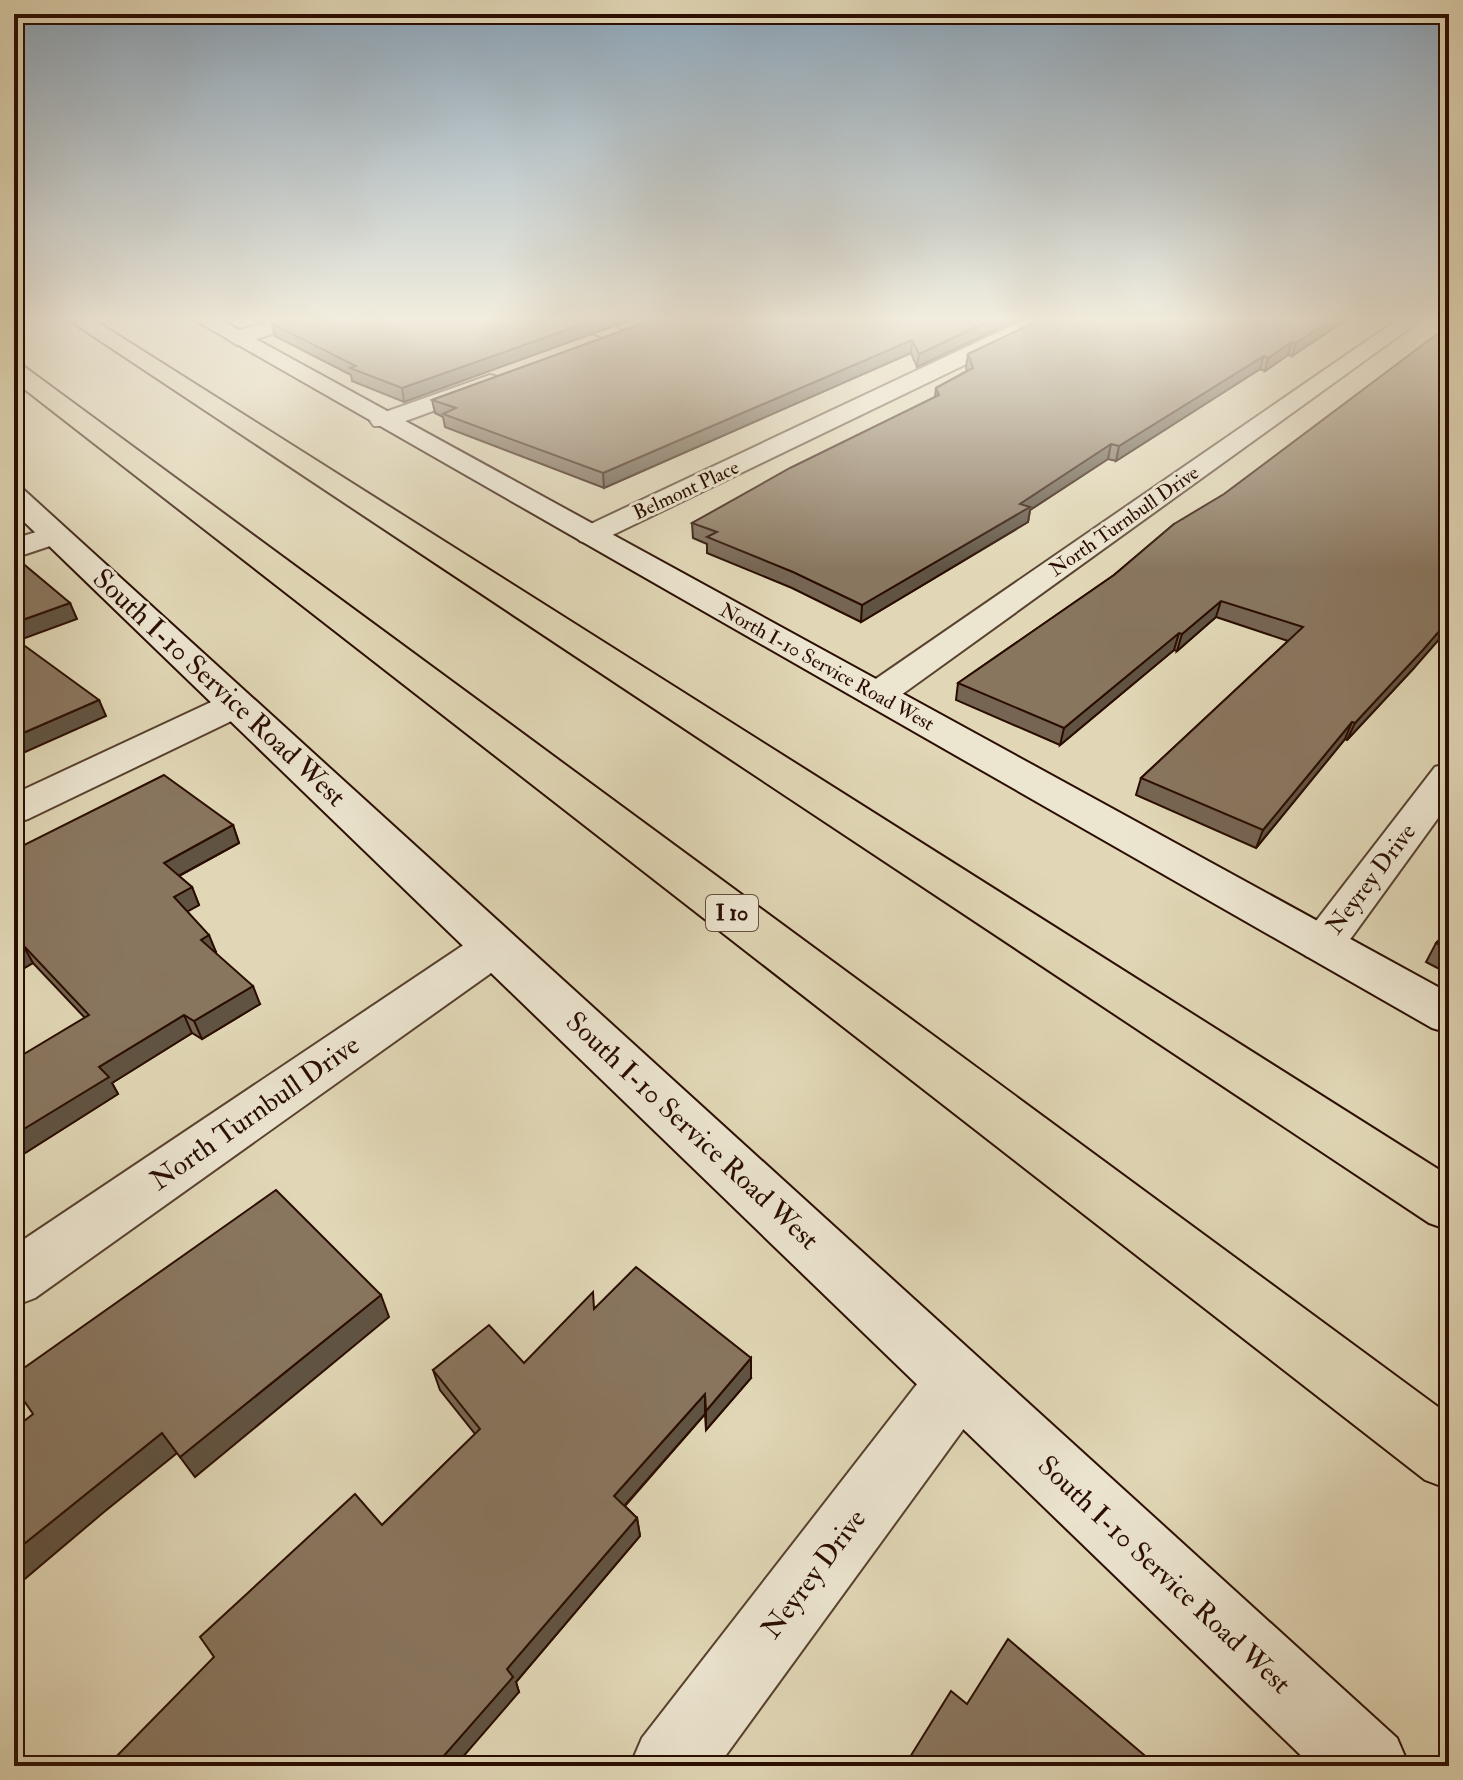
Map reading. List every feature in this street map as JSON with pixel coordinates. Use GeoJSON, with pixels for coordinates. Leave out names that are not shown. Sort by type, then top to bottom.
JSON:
{"type":"FeatureCollection","features":[{"type":"Feature","properties":{"kind":"highway","name":"I 10"},"geometry":{"type":"LineString","coordinates":[[58,403],[1449,1456]]}},
{"type":"Feature","properties":{"kind":"highway"},"geometry":{"type":"LineString","coordinates":[[207,403],[1449,1206]]}},
{"type":"Feature","properties":{"kind":"street","name":"North I-10 Service Road West"},"geometry":{"type":"LineString","coordinates":[[351,403],[1449,1015]]}},
{"type":"Feature","properties":{"kind":"street"},"geometry":{"type":"LineString","coordinates":[[383,421],[432,403]]}},
{"type":"Feature","properties":{"kind":"street","name":"Belmont Place"},"geometry":{"type":"LineString","coordinates":[[590,535],[867,403]]}},
{"type":"Feature","properties":{"kind":"street","name":"North Turnbull Drive"},"geometry":{"type":"LineString","coordinates":[[877,695],[1293,403]]}},
{"type":"Feature","properties":{"kind":"street","name":"South I-10 Service Road West"},"geometry":{"type":"LineString","coordinates":[[14,496],[34,542],[235,705],[1369,1766]]}},
{"type":"Feature","properties":{"kind":"street"},"geometry":{"type":"LineString","coordinates":[[14,810],[235,705]]}},
{"type":"Feature","properties":{"kind":"street","name":"Neyrey Drive"},"geometry":{"type":"LineString","coordinates":[[1322,945],[1449,775]]}},
{"type":"Feature","properties":{"kind":"street","name":"North Turnbull Drive"},"geometry":{"type":"LineString","coordinates":[[14,1279],[496,946]]}},
{"type":"Feature","properties":{"kind":"street","name":"Neyrey Drive"},"geometry":{"type":"LineString","coordinates":[[670,1766],[958,1383]]}},
{"type":"Feature","properties":{"kind":"building"},"geometry":{"type":"Polygon","coordinates":[[[441,403],[765,403],[603,473],[443,414],[456,408],[441,403]]]}},
{"type":"Feature","properties":{"kind":"building"},"geometry":{"type":"Polygon","coordinates":[[[923,403],[1188,403],[1119,446],[1111,444],[1020,504],[1030,507],[862,605],[793,572],[707,537],[717,532],[692,523],[790,468],[923,403]]]}},
{"type":"Feature","properties":{"kind":"building"},"geometry":{"type":"Polygon","coordinates":[[[1345,403],[1449,403],[1449,620],[1355,723],[1352,722],[1263,830],[1141,778],[1303,627],[1221,601],[1064,728],[958,683],[1114,575],[1174,524],[1224,494],[1345,403]]]}},
{"type":"Feature","properties":{"kind":"building"},"geometry":{"type":"Polygon","coordinates":[[[14,556],[70,603],[14,623],[14,556]]]}},
{"type":"Feature","properties":{"kind":"building"},"geometry":{"type":"Polygon","coordinates":[[[14,638],[99,700],[14,737],[14,638]]]}},
{"type":"Feature","properties":{"kind":"building"},"geometry":{"type":"Polygon","coordinates":[[[164,775],[233,825],[164,863],[192,887],[174,897],[209,935],[201,940],[253,986],[194,1021],[184,1015],[99,1067],[109,1077],[14,1135],[14,1060],[89,1015],[23,945],[14,950],[14,850],[164,775]]]}},
{"type":"Feature","properties":{"kind":"building"},"geometry":{"type":"Polygon","coordinates":[[[1449,930],[1449,950],[1436,943],[1449,930]]]}},
{"type":"Feature","properties":{"kind":"building"},"geometry":{"type":"Polygon","coordinates":[[[276,1190],[381,1295],[180,1457],[162,1433],[14,1552],[14,1429],[33,1414],[14,1386],[14,1375],[276,1190]]]}},
{"type":"Feature","properties":{"kind":"building"},"geometry":{"type":"Polygon","coordinates":[[[636,1267],[751,1358],[706,1411],[705,1394],[614,1496],[637,1518],[507,1669],[513,1677],[435,1766],[107,1766],[214,1657],[200,1637],[355,1494],[382,1525],[480,1429],[433,1370],[489,1325],[524,1363],[593,1292],[594,1309],[636,1267]]]}},
{"type":"Feature","properties":{"kind":"building"},"geometry":{"type":"Polygon","coordinates":[[[1008,1639],[1157,1766],[919,1766],[910,1757],[951,1691],[967,1704],[1008,1639]]]}}]}
